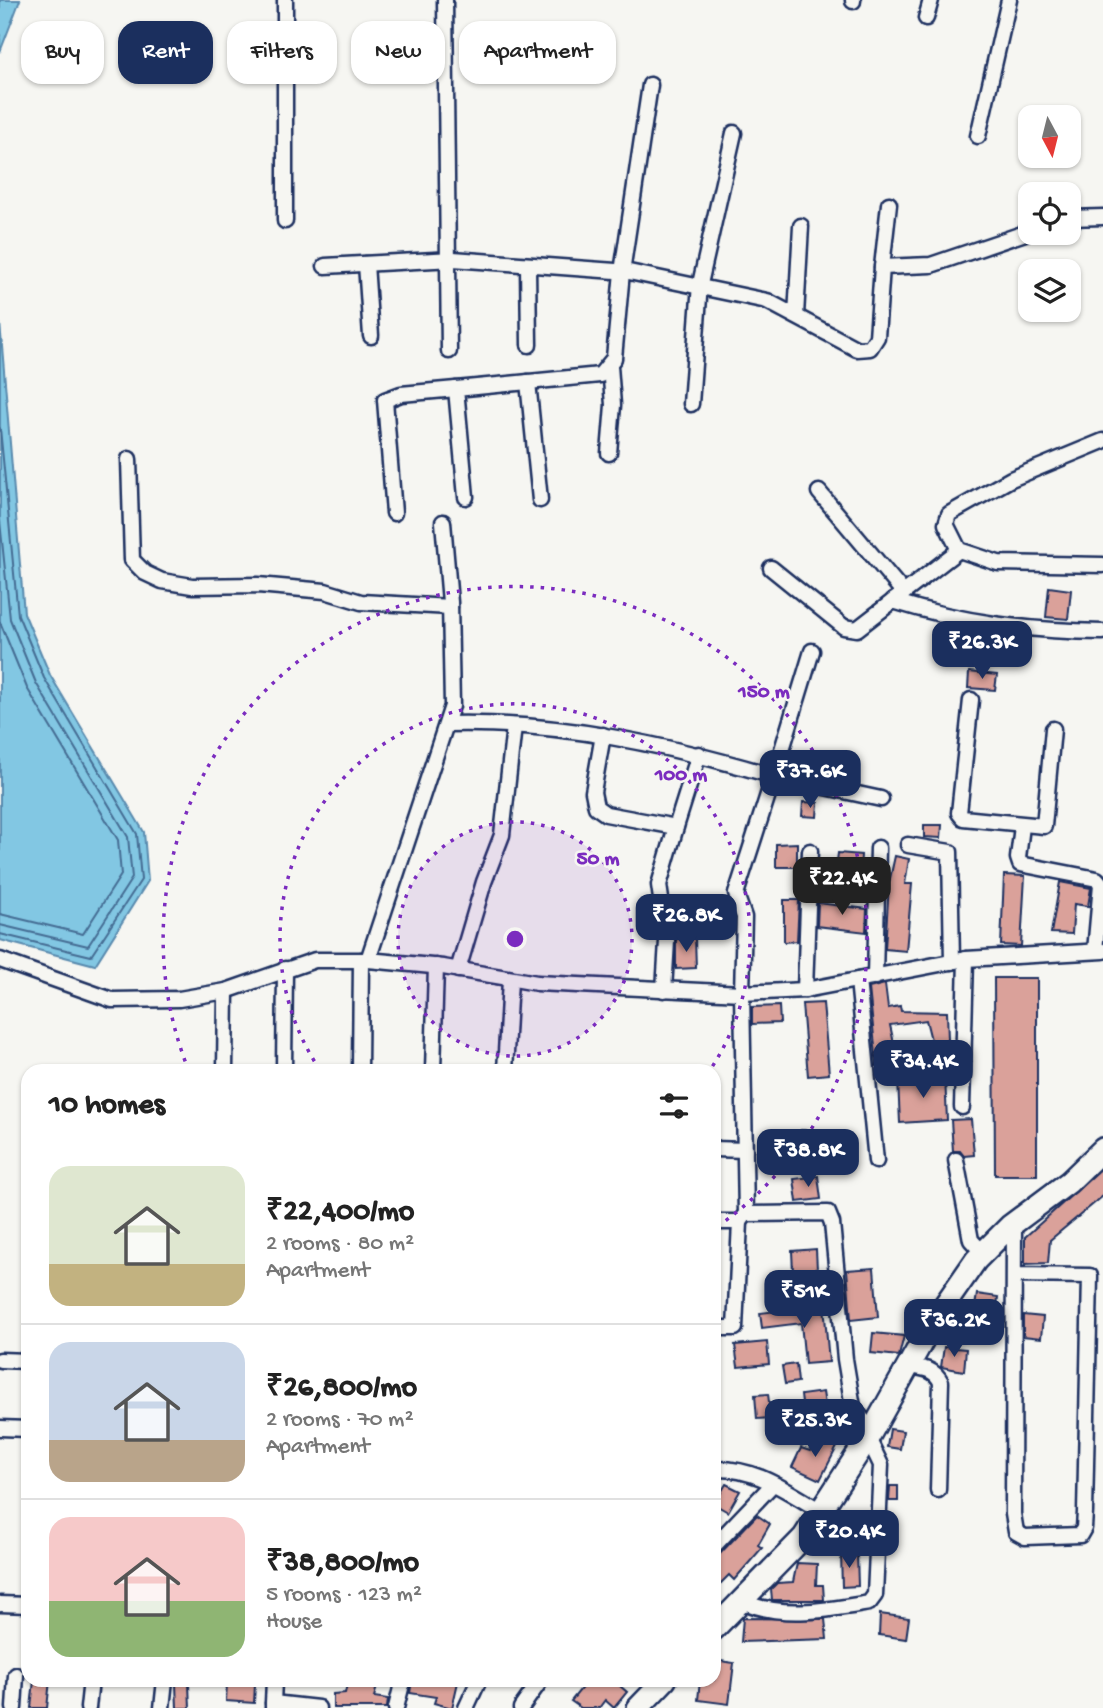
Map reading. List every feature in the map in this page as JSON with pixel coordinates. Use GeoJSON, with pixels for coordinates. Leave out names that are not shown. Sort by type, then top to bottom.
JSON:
{"type":"FeatureCollection","features":[{"type":"Feature","properties":{"kind":"street"},"geometry":{"type":"LineString","coordinates":[[285,0],[285,221]]}},
{"type":"Feature","properties":{"kind":"street"},"geometry":{"type":"LineString","coordinates":[[444,0],[449,351]]}},
{"type":"Feature","properties":{"kind":"street"},"geometry":{"type":"LineString","coordinates":[[926,18],[930,0]]}},
{"type":"Feature","properties":{"kind":"street"},"geometry":{"type":"LineString","coordinates":[[978,136],[1009,0]]}},
{"type":"Feature","properties":{"kind":"street"},"geometry":{"type":"LineString","coordinates":[[394,513],[385,400],[401,394],[600,375],[610,366],[614,358],[622,272],[650,85]]}},
{"type":"Feature","properties":{"kind":"street"},"geometry":{"type":"LineString","coordinates":[[691,404],[699,284],[734,133]]}},
{"type":"Feature","properties":{"kind":"street"},"geometry":{"type":"LineString","coordinates":[[325,266],[446,260],[622,272],[699,284],[767,300],[857,349],[870,348],[877,337],[889,204]]}},
{"type":"Feature","properties":{"kind":"street"},"geometry":{"type":"LineString","coordinates":[[1081,218],[1103,217]]}},
{"type":"Feature","properties":{"kind":"street"},"geometry":{"type":"LineString","coordinates":[[796,316],[801,226]]}},
{"type":"Feature","properties":{"kind":"street"},"geometry":{"type":"LineString","coordinates":[[882,267],[931,265],[1018,235]]}},
{"type":"Feature","properties":{"kind":"street"},"geometry":{"type":"LineString","coordinates":[[366,264],[371,336]]}},
{"type":"Feature","properties":{"kind":"street"},"geometry":{"type":"LineString","coordinates":[[528,265],[529,345]]}},
{"type":"Feature","properties":{"kind":"street"},"geometry":{"type":"LineString","coordinates":[[609,453],[613,405],[610,366]]}},
{"type":"Feature","properties":{"kind":"street"},"geometry":{"type":"LineString","coordinates":[[528,382],[540,500]]}},
{"type":"Feature","properties":{"kind":"street"},"geometry":{"type":"LineString","coordinates":[[456,389],[466,497]]}},
{"type":"Feature","properties":{"kind":"street"},"geometry":{"type":"LineString","coordinates":[[1103,442],[1011,480],[949,514],[946,524],[959,550],[998,563],[1103,565]]}},
{"type":"Feature","properties":{"kind":"street"},"geometry":{"type":"LineString","coordinates":[[129,459],[132,560],[145,573],[162,581],[192,586],[258,585],[324,591],[361,602],[450,607]]}},
{"type":"Feature","properties":{"kind":"street"},"geometry":{"type":"LineString","coordinates":[[819,492],[898,596],[936,614],[996,626],[1035,631],[1103,632]]}},
{"type":"Feature","properties":{"kind":"street"},"geometry":{"type":"LineString","coordinates":[[360,1064],[365,960],[452,706],[450,607],[443,522]]}},
{"type":"Feature","properties":{"kind":"street"},"geometry":{"type":"LineString","coordinates":[[771,568],[844,627],[857,629],[868,624],[898,596],[959,550]]}},
{"type":"Feature","properties":{"kind":"street"},"geometry":{"type":"LineString","coordinates":[[721,1328],[735,1328],[743,1218],[744,916],[737,888],[812,651]]}},
{"type":"Feature","properties":{"kind":"street"},"geometry":{"type":"LineString","coordinates":[[971,700],[959,813],[963,818],[1022,826],[1040,827],[1046,823],[1054,729]]}},
{"type":"Feature","properties":{"kind":"street"},"geometry":{"type":"LineString","coordinates":[[447,723],[514,726],[603,735],[699,754],[774,776],[881,799]]}},
{"type":"Feature","properties":{"kind":"street"},"geometry":{"type":"LineString","coordinates":[[458,970],[484,882],[502,835],[514,726]]}},
{"type":"Feature","properties":{"kind":"street"},"geometry":{"type":"LineString","coordinates":[[603,735],[593,792],[596,807],[606,814],[677,827]]}},
{"type":"Feature","properties":{"kind":"street"},"geometry":{"type":"LineString","coordinates":[[664,990],[667,941],[659,885],[699,754]]}},
{"type":"Feature","properties":{"kind":"street"},"geometry":{"type":"LineString","coordinates":[[0,960],[112,1000],[179,999],[226,991],[314,960],[365,960],[436,966],[510,980],[742,993],[805,990],[959,961],[1099,951],[1101,884],[1097,879],[1020,864],[1018,858],[1022,826]]}},
{"type":"Feature","properties":{"kind":"street"},"geometry":{"type":"LineString","coordinates":[[908,845],[950,852],[959,961],[962,1107]]}},
{"type":"Feature","properties":{"kind":"street"},"geometry":{"type":"LineString","coordinates":[[875,977],[878,848]]}},
{"type":"Feature","properties":{"kind":"street"},"geometry":{"type":"LineString","coordinates":[[805,990],[810,851]]}},
{"type":"Feature","properties":{"kind":"street"},"geometry":{"type":"LineString","coordinates":[[433,1064],[436,966]]}},
{"type":"Feature","properties":{"kind":"street"},"geometry":{"type":"LineString","coordinates":[[284,1064],[285,969]]}},
{"type":"Feature","properties":{"kind":"street"},"geometry":{"type":"LineString","coordinates":[[505,1064],[510,980]]}},
{"type":"Feature","properties":{"kind":"street"},"geometry":{"type":"LineString","coordinates":[[858,980],[876,1161]]}},
{"type":"Feature","properties":{"kind":"street"},"geometry":{"type":"LineString","coordinates":[[225,1064],[226,991]]}},
{"type":"Feature","properties":{"kind":"street"},"geometry":{"type":"LineString","coordinates":[[721,1149],[745,1150]]}},
{"type":"Feature","properties":{"kind":"street"},"geometry":{"type":"LineString","coordinates":[[721,1622],[804,1536],[869,1434],[933,1322],[983,1253],[1014,1223],[1069,1182],[1103,1149]]}},
{"type":"Feature","properties":{"kind":"street"},"geometry":{"type":"LineString","coordinates":[[956,1160],[971,1240],[983,1253]]}},
{"type":"Feature","properties":{"kind":"street"},"geometry":{"type":"LineString","coordinates":[[721,1221],[828,1213],[832,1223],[845,1359],[853,1407],[869,1434],[881,1465],[875,1595],[869,1603],[798,1612],[762,1610],[742,1601]]}},
{"type":"Feature","properties":{"kind":"street"},"geometry":{"type":"LineString","coordinates":[[1014,1223],[1013,1514],[1016,1532],[1025,1537],[1080,1535],[1084,1528],[1097,1276],[1014,1275]]}},
{"type":"Feature","properties":{"kind":"street"},"geometry":{"type":"LineString","coordinates":[[0,1360],[21,1361]]}},
{"type":"Feature","properties":{"kind":"street"},"geometry":{"type":"LineString","coordinates":[[908,1366],[926,1368],[937,1374],[941,1382],[938,1490]]}},
{"type":"Feature","properties":{"kind":"street"},"geometry":{"type":"LineString","coordinates":[[0,1427],[21,1429]]}},
{"type":"Feature","properties":{"kind":"street"},"geometry":{"type":"LineString","coordinates":[[721,1469],[736,1468],[773,1484],[821,1511]]}},
{"type":"Feature","properties":{"kind":"street"},"geometry":{"type":"LineString","coordinates":[[721,1539],[773,1484]]}},
{"type":"Feature","properties":{"kind":"street"},"geometry":{"type":"LineString","coordinates":[[0,1604],[21,1605]]}},
{"type":"Feature","properties":{"kind":"street"},"geometry":{"type":"LineString","coordinates":[[14,1708],[16,1675]]}},
{"type":"Feature","properties":{"kind":"street"},"geometry":{"type":"LineString","coordinates":[[88,1708],[90,1687]]}},
{"type":"Feature","properties":{"kind":"street"},"geometry":{"type":"LineString","coordinates":[[162,1708],[164,1687]]}},
{"type":"Feature","properties":{"kind":"street"},"geometry":{"type":"LineString","coordinates":[[274,1687],[273,1705],[318,1708]]}},
{"type":"Feature","properties":{"kind":"street"},"geometry":{"type":"LineString","coordinates":[[396,1708],[401,1687]]}},
{"type":"Feature","properties":{"kind":"street"},"geometry":{"type":"LineString","coordinates":[[466,1708],[476,1687]]}},
{"type":"Feature","properties":{"kind":"street"},"geometry":{"type":"LineString","coordinates":[[521,1708],[536,1687]]}},
{"type":"Feature","properties":{"kind":"street"},"geometry":{"type":"LineString","coordinates":[[638,1708],[658,1687]]}},
{"type":"Feature","properties":{"kind":"water"},"geometry":{"type":"Polygon","coordinates":[[[0,0],[20,0],[0,52],[0,0]]]}},
{"type":"Feature","properties":{"kind":"water"},"geometry":{"type":"Polygon","coordinates":[[[0,322],[24,613],[50,675],[144,832],[148,881],[95,965],[0,940],[0,322]]]}},
{"type":"Feature","properties":{"kind":"building"},"geometry":{"type":"Polygon","coordinates":[[[1049,587],[1071,590],[1068,619],[1046,617],[1049,587]]]}},
{"type":"Feature","properties":{"kind":"building"},"geometry":{"type":"Polygon","coordinates":[[[969,672],[997,675],[995,690],[968,688],[969,672]]]}},
{"type":"Feature","properties":{"kind":"building"},"geometry":{"type":"Polygon","coordinates":[[[803,802],[818,803],[817,817],[802,816],[803,802]]]}},
{"type":"Feature","properties":{"kind":"building"},"geometry":{"type":"Polygon","coordinates":[[[924,825],[942,825],[941,838],[924,837],[924,825]]]}},
{"type":"Feature","properties":{"kind":"building"},"geometry":{"type":"Polygon","coordinates":[[[797,843],[797,867],[776,867],[776,844],[797,843]]]}},
{"type":"Feature","properties":{"kind":"building"},"geometry":{"type":"Polygon","coordinates":[[[838,853],[861,855],[860,871],[836,869],[838,853]]]}},
{"type":"Feature","properties":{"kind":"building"},"geometry":{"type":"Polygon","coordinates":[[[895,856],[909,859],[905,884],[912,884],[906,951],[885,949],[889,883],[895,856]]]}},
{"type":"Feature","properties":{"kind":"building"},"geometry":{"type":"Polygon","coordinates":[[[1004,875],[1025,876],[1021,946],[1001,945],[1004,875]]]}},
{"type":"Feature","properties":{"kind":"building"},"geometry":{"type":"Polygon","coordinates":[[[1060,882],[1091,888],[1088,906],[1074,904],[1072,934],[1051,933],[1060,882]]]}},
{"type":"Feature","properties":{"kind":"building"},"geometry":{"type":"Polygon","coordinates":[[[784,900],[799,900],[797,941],[784,942],[784,900]]]}},
{"type":"Feature","properties":{"kind":"building"},"geometry":{"type":"Polygon","coordinates":[[[818,903],[867,909],[866,932],[817,926],[818,903]]]}},
{"type":"Feature","properties":{"kind":"building"},"geometry":{"type":"Polygon","coordinates":[[[695,938],[696,968],[676,969],[676,939],[695,938]]]}},
{"type":"Feature","properties":{"kind":"building"},"geometry":{"type":"Polygon","coordinates":[[[994,978],[1037,978],[1037,1175],[995,1175],[994,978]]]}},
{"type":"Feature","properties":{"kind":"building"},"geometry":{"type":"Polygon","coordinates":[[[885,984],[888,1008],[900,1006],[901,1011],[947,1012],[948,1040],[932,1044],[926,1020],[890,1025],[898,1062],[877,1066],[869,988],[885,984]]]}},
{"type":"Feature","properties":{"kind":"building"},"geometry":{"type":"Polygon","coordinates":[[[823,1003],[829,1074],[808,1076],[802,1004],[823,1003]]]}},
{"type":"Feature","properties":{"kind":"building"},"geometry":{"type":"Polygon","coordinates":[[[779,1006],[780,1023],[752,1024],[752,1007],[779,1006]]]}},
{"type":"Feature","properties":{"kind":"building"},"geometry":{"type":"Polygon","coordinates":[[[945,1077],[947,1120],[900,1123],[898,1080],[945,1077]]]}},
{"type":"Feature","properties":{"kind":"building"},"geometry":{"type":"Polygon","coordinates":[[[971,1119],[974,1155],[964,1156],[960,1151],[953,1151],[951,1120],[971,1119]]]}},
{"type":"Feature","properties":{"kind":"building"},"geometry":{"type":"Polygon","coordinates":[[[801,1130],[820,1131],[819,1153],[800,1152],[801,1130]]]}},
{"type":"Feature","properties":{"kind":"building"},"geometry":{"type":"Polygon","coordinates":[[[1103,1167],[1103,1196],[1050,1240],[1048,1263],[1025,1264],[1025,1237],[1103,1167]]]}},
{"type":"Feature","properties":{"kind":"building"},"geometry":{"type":"Polygon","coordinates":[[[818,1176],[821,1199],[797,1202],[794,1179],[818,1176]]]}},
{"type":"Feature","properties":{"kind":"building"},"geometry":{"type":"Polygon","coordinates":[[[816,1249],[817,1270],[793,1272],[792,1251],[816,1249]]]}},
{"type":"Feature","properties":{"kind":"building"},"geometry":{"type":"Polygon","coordinates":[[[874,1268],[878,1317],[851,1320],[847,1270],[874,1268]]]}},
{"type":"Feature","properties":{"kind":"building"},"geometry":{"type":"Polygon","coordinates":[[[977,1294],[998,1297],[995,1322],[973,1319],[977,1294]]]}},
{"type":"Feature","properties":{"kind":"building"},"geometry":{"type":"Polygon","coordinates":[[[824,1305],[829,1362],[805,1364],[801,1323],[762,1328],[760,1313],[824,1305]]]}},
{"type":"Feature","properties":{"kind":"building"},"geometry":{"type":"Polygon","coordinates":[[[1023,1315],[1043,1317],[1041,1338],[1023,1336],[1023,1315]]]}},
{"type":"Feature","properties":{"kind":"building"},"geometry":{"type":"Polygon","coordinates":[[[873,1333],[904,1336],[899,1356],[871,1353],[873,1333]]]}},
{"type":"Feature","properties":{"kind":"building"},"geometry":{"type":"Polygon","coordinates":[[[767,1342],[769,1364],[738,1367],[735,1345],[767,1342]]]}},
{"type":"Feature","properties":{"kind":"building"},"geometry":{"type":"Polygon","coordinates":[[[944,1347],[966,1349],[964,1371],[941,1367],[944,1347]]]}},
{"type":"Feature","properties":{"kind":"building"},"geometry":{"type":"Polygon","coordinates":[[[796,1364],[798,1382],[785,1384],[782,1366],[796,1364]]]}},
{"type":"Feature","properties":{"kind":"building"},"geometry":{"type":"Polygon","coordinates":[[[823,1392],[827,1418],[804,1421],[801,1395],[823,1392]]]}},
{"type":"Feature","properties":{"kind":"building"},"geometry":{"type":"Polygon","coordinates":[[[768,1394],[771,1418],[757,1419],[755,1395],[768,1394]]]}},
{"type":"Feature","properties":{"kind":"building"},"geometry":{"type":"Polygon","coordinates":[[[890,1429],[903,1431],[900,1449],[887,1447],[890,1429]]]}},
{"type":"Feature","properties":{"kind":"building"},"geometry":{"type":"Polygon","coordinates":[[[816,1437],[837,1447],[820,1480],[792,1467],[801,1448],[810,1451],[816,1437]]]}},
{"type":"Feature","properties":{"kind":"building"},"geometry":{"type":"Polygon","coordinates":[[[726,1484],[740,1491],[728,1512],[721,1508],[721,1492],[726,1484]]]}},
{"type":"Feature","properties":{"kind":"building"},"geometry":{"type":"Polygon","coordinates":[[[890,1486],[898,1486],[898,1501],[889,1501],[890,1486]]]}},
{"type":"Feature","properties":{"kind":"building"},"geometry":{"type":"Polygon","coordinates":[[[757,1515],[770,1524],[758,1545],[762,1548],[734,1580],[729,1575],[721,1583],[721,1553],[757,1515]]]}},
{"type":"Feature","properties":{"kind":"building"},"geometry":{"type":"Polygon","coordinates":[[[826,1527],[831,1527],[831,1543],[818,1543],[826,1527]]]}},
{"type":"Feature","properties":{"kind":"building"},"geometry":{"type":"Polygon","coordinates":[[[841,1554],[857,1554],[858,1586],[842,1587],[841,1554]]]}},
{"type":"Feature","properties":{"kind":"building"},"geometry":{"type":"Polygon","coordinates":[[[797,1563],[817,1564],[816,1585],[823,1585],[824,1600],[772,1600],[771,1589],[777,1583],[793,1582],[797,1563]]]}},
{"type":"Feature","properties":{"kind":"building"},"geometry":{"type":"Polygon","coordinates":[[[880,1614],[909,1618],[906,1639],[879,1635],[880,1614]]]}},
{"type":"Feature","properties":{"kind":"building"},"geometry":{"type":"Polygon","coordinates":[[[743,1618],[825,1619],[827,1639],[741,1642],[743,1618]]]}},
{"type":"Feature","properties":{"kind":"building"},"geometry":{"type":"Polygon","coordinates":[[[721,1661],[734,1663],[729,1704],[698,1700],[699,1687],[721,1687],[721,1661]]]}},
{"type":"Feature","properties":{"kind":"building"},"geometry":{"type":"Polygon","coordinates":[[[33,1687],[49,1687],[47,1708],[31,1708],[33,1687]]]}},
{"type":"Feature","properties":{"kind":"building"},"geometry":{"type":"Polygon","coordinates":[[[176,1687],[189,1687],[190,1708],[177,1708],[176,1687]]]}},
{"type":"Feature","properties":{"kind":"building"},"geometry":{"type":"Polygon","coordinates":[[[227,1687],[255,1687],[254,1703],[226,1701],[227,1687]]]}},
{"type":"Feature","properties":{"kind":"building"},"geometry":{"type":"Polygon","coordinates":[[[346,1687],[377,1687],[374,1697],[388,1699],[387,1708],[333,1708],[333,1694],[345,1693],[346,1687]]]}},
{"type":"Feature","properties":{"kind":"building"},"geometry":{"type":"Polygon","coordinates":[[[411,1687],[457,1687],[452,1708],[434,1703],[436,1697],[410,1693],[411,1687]]]}},
{"type":"Feature","properties":{"kind":"building"},"geometry":{"type":"Polygon","coordinates":[[[582,1687],[621,1687],[627,1692],[614,1708],[605,1700],[599,1708],[581,1708],[571,1701],[582,1687]]]}}]}
